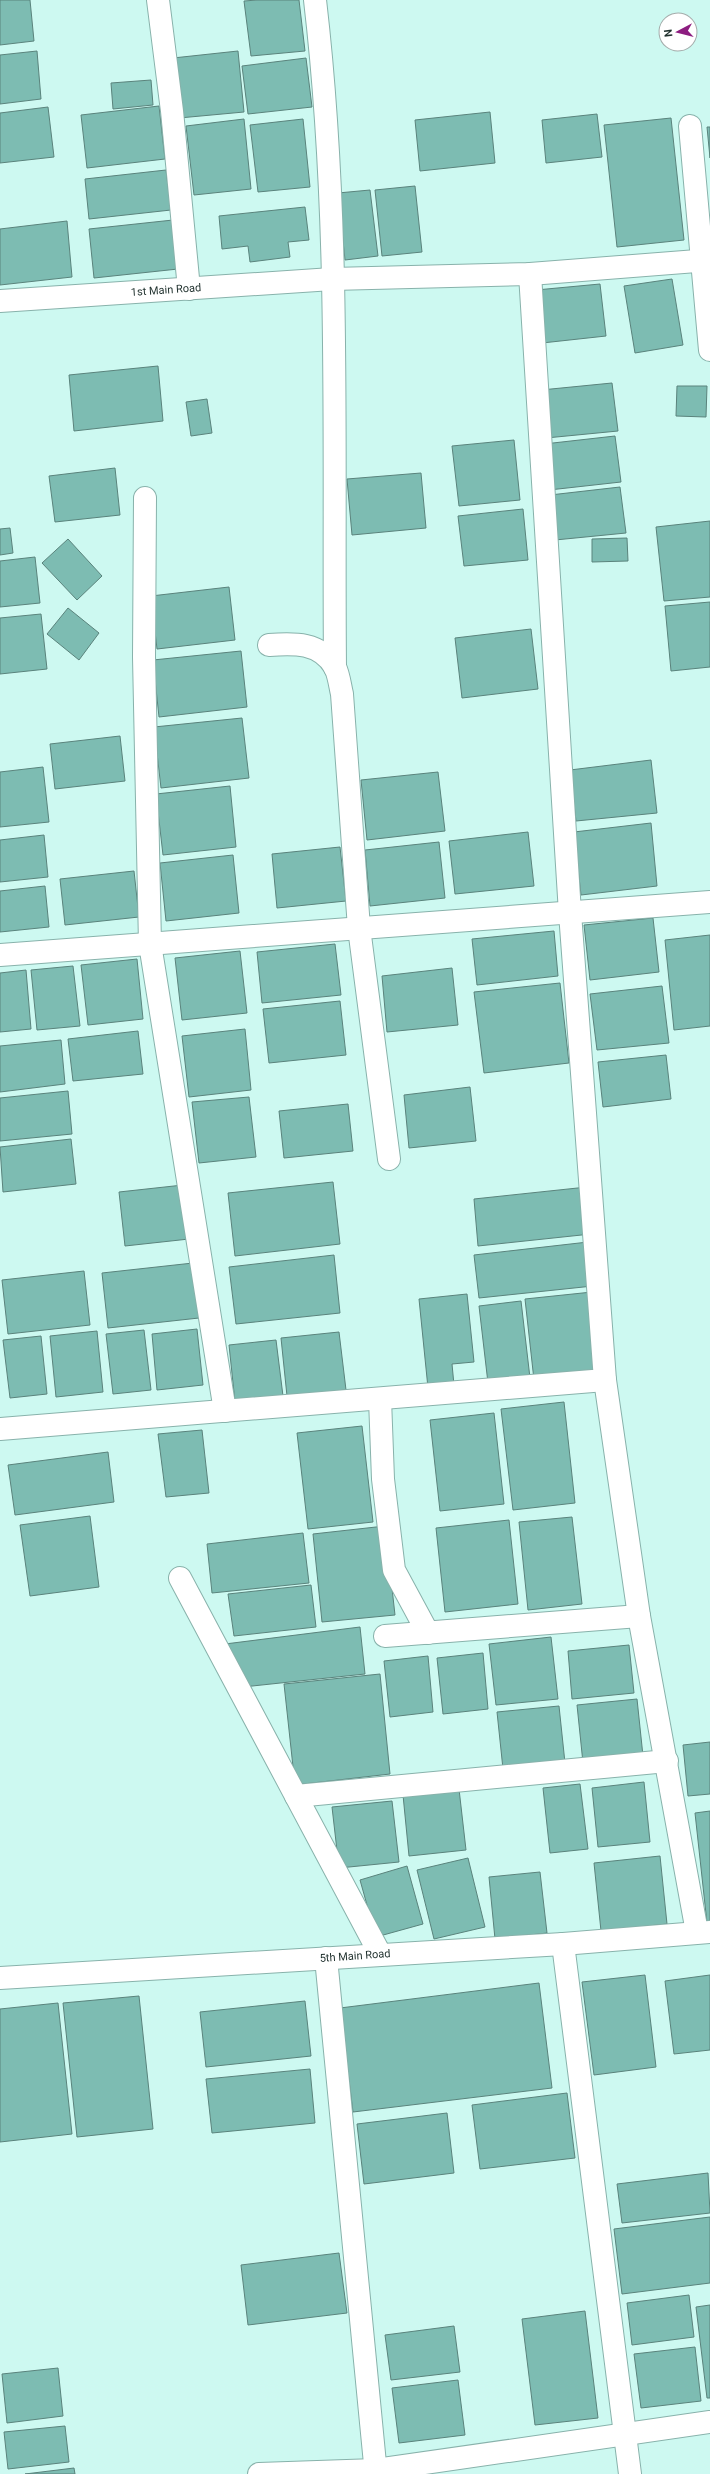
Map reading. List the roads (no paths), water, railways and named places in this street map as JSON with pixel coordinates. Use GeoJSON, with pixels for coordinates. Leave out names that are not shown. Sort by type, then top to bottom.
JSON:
{"type":"FeatureCollection","features":[{"type":"Feature","properties":{"kind":"street"},"geometry":{"type":"LineString","coordinates":[[158,0],[172,111],[189,289]]}},
{"type":"Feature","properties":{"kind":"street"},"geometry":{"type":"LineString","coordinates":[[316,0],[326,90],[332,279],[335,668],[342,694],[360,928],[389,1159]]}},
{"type":"Feature","properties":{"kind":"street"},"geometry":{"type":"LineString","coordinates":[[690,126],[706,260],[710,350]]}},
{"type":"Feature","properties":{"kind":"street","name":"1st Main Road"},"geometry":{"type":"LineString","coordinates":[[0,301],[332,279],[530,274],[706,260]]}},
{"type":"Feature","properties":{"kind":"street"},"geometry":{"type":"LineString","coordinates":[[530,274],[570,912],[605,1380],[639,1616],[667,1761],[704,1932]]}},
{"type":"Feature","properties":{"kind":"street"},"geometry":{"type":"LineString","coordinates":[[145,498],[145,665],[150,944],[225,1411]]}},
{"type":"Feature","properties":{"kind":"street"},"geometry":{"type":"LineString","coordinates":[[269,645],[298,643],[320,651],[335,668]]}},
{"type":"Feature","properties":{"kind":"street"},"geometry":{"type":"LineString","coordinates":[[0,955],[710,902]]}},
{"type":"Feature","properties":{"kind":"street"},"geometry":{"type":"LineString","coordinates":[[0,1429],[605,1380]]}},
{"type":"Feature","properties":{"kind":"street"},"geometry":{"type":"LineString","coordinates":[[380,1398],[383,1479],[394,1570],[428,1633]]}},
{"type":"Feature","properties":{"kind":"street"},"geometry":{"type":"LineString","coordinates":[[180,1578],[380,1954]]}},
{"type":"Feature","properties":{"kind":"street"},"geometry":{"type":"LineString","coordinates":[[385,1636],[639,1616]]}},
{"type":"Feature","properties":{"kind":"street"},"geometry":{"type":"LineString","coordinates":[[296,1796],[667,1761]]}},
{"type":"Feature","properties":{"kind":"street","name":"5th Main Road"},"geometry":{"type":"LineString","coordinates":[[0,1978],[563,1944],[704,1932]]}},
{"type":"Feature","properties":{"kind":"street"},"geometry":{"type":"LineString","coordinates":[[563,1944],[630,2474]]}},
{"type":"Feature","properties":{"kind":"street"},"geometry":{"type":"LineString","coordinates":[[326,1958],[376,2472]]}},
{"type":"Feature","properties":{"kind":"street"},"geometry":{"type":"LineString","coordinates":[[259,2474],[376,2472],[710,2422]]}}]}
